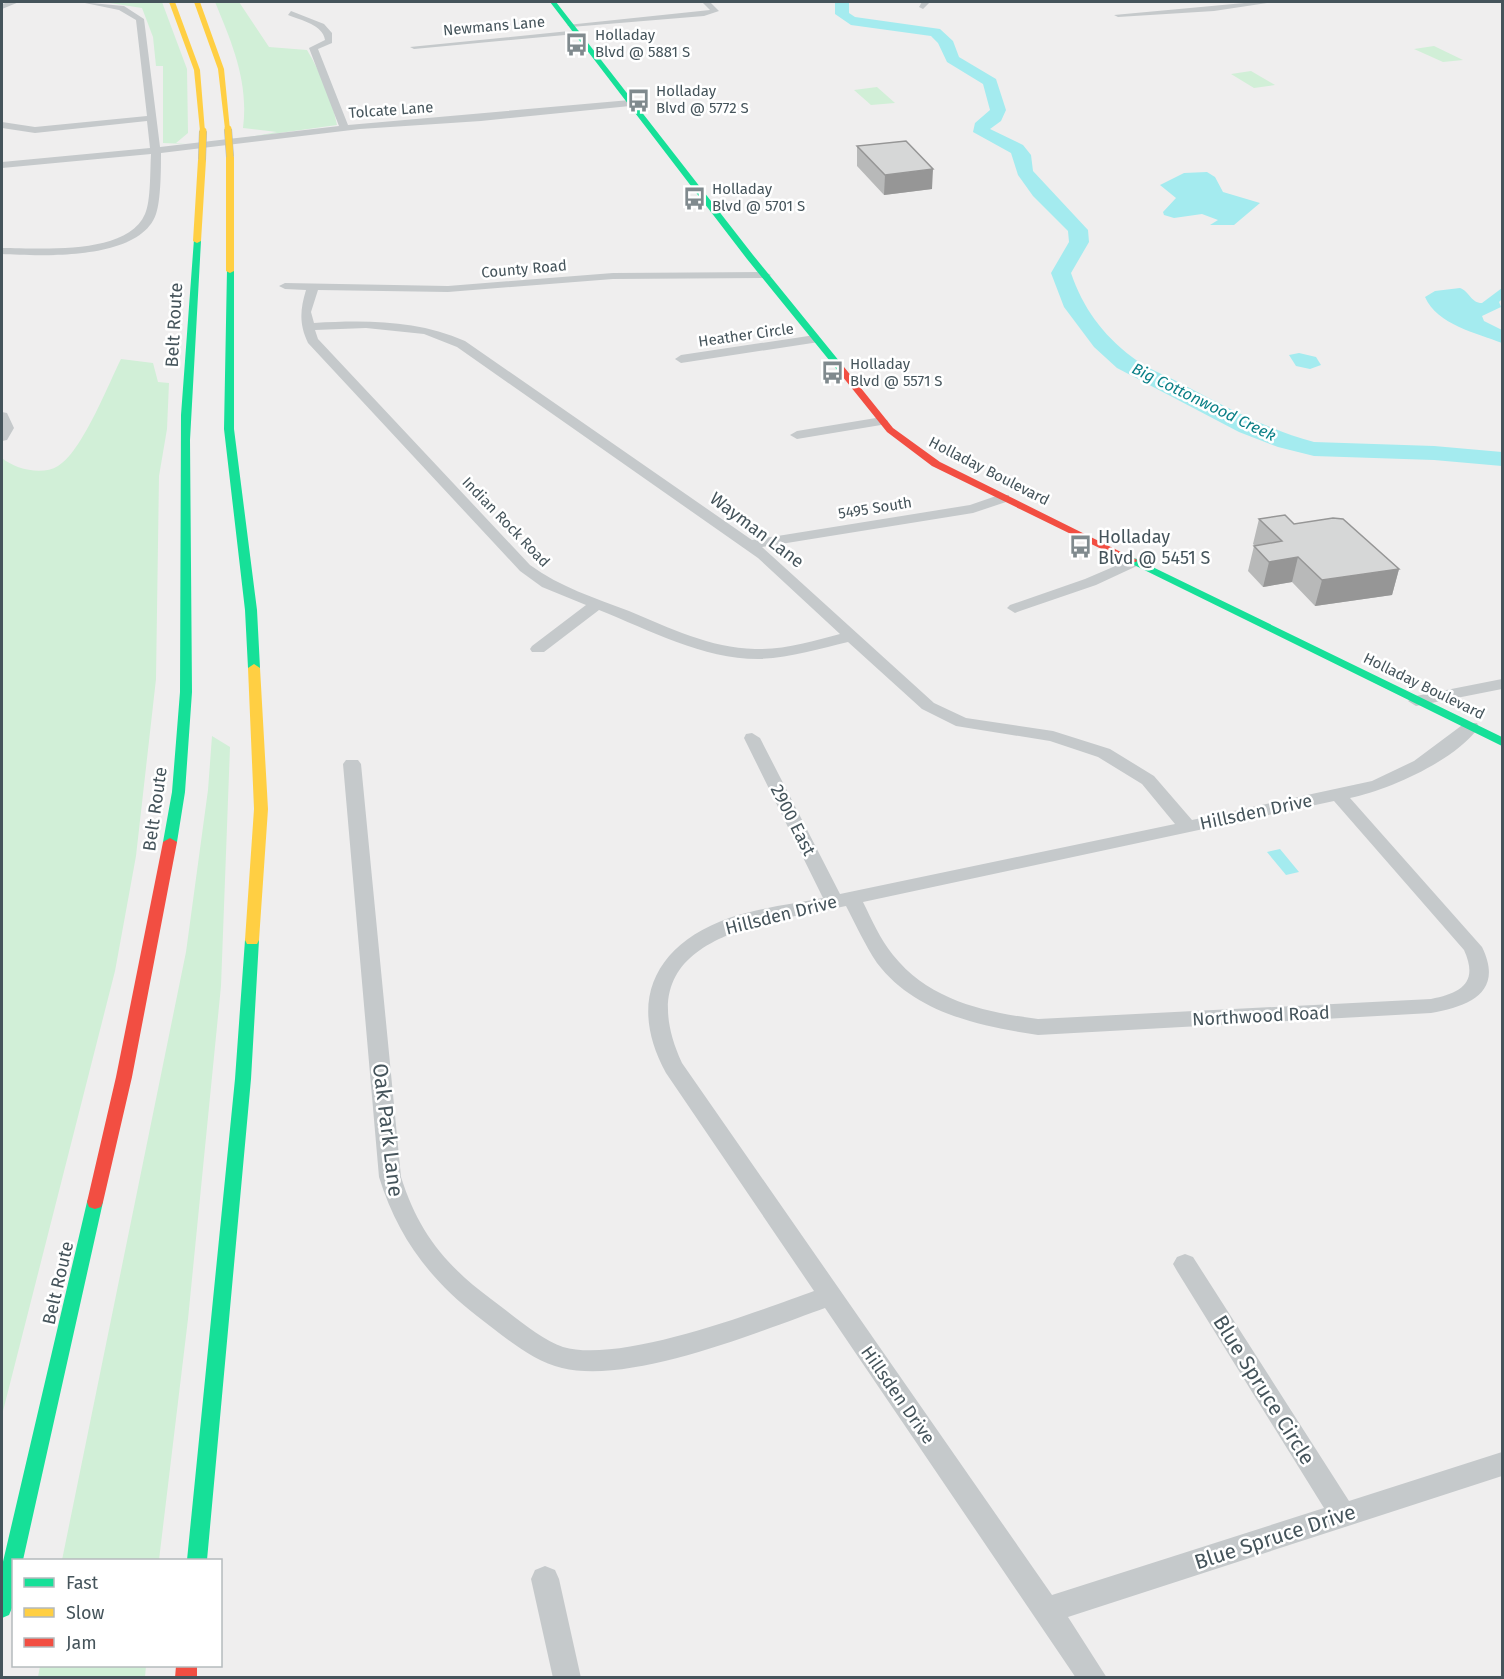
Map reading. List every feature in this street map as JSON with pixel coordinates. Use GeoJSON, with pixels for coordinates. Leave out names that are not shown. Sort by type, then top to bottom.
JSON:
{"type":"FeatureCollection","features":[{"type":"Feature","properties":{"kind":"main road","name":"Belt Route"},"geometry":{"type":"LineString","coordinates":[[13,1559],[124,1077],[175,815],[188,651],[185,438],[203,131],[197,70],[172,2]]}},
{"type":"Feature","properties":{"kind":"main road"},"geometry":{"type":"LineString","coordinates":[[197,2],[221,69],[231,157],[229,429],[251,610],[261,809],[243,1079],[197,1559]]}},
{"type":"Feature","properties":{"kind":"main road","name":"Holladay Boulevard"},"geometry":{"type":"LineString","coordinates":[[553,2],[815,339],[897,438],[925,457],[1004,498],[1503,742]]}},
{"type":"Feature","properties":{"kind":"main road","name":"Belt Route"},"geometry":{"type":"LineString","coordinates":[[2,1608],[12,1564]]}},
{"type":"Feature","properties":{"kind":"street"},"geometry":{"type":"LineString","coordinates":[[2,6],[15,2]]}},
{"type":"Feature","properties":{"kind":"street"},"geometry":{"type":"LineString","coordinates":[[2,251],[76,251],[104,245],[130,234],[146,222],[151,214],[156,155],[140,19],[121,8],[84,2]]}},
{"type":"Feature","properties":{"kind":"street","name":"Newmans Lane"},"geometry":{"type":"LineString","coordinates":[[414,47],[715,11],[706,2]]}},
{"type":"Feature","properties":{"kind":"street"},"geometry":{"type":"LineString","coordinates":[[1118,15],[1214,9],[1269,2]]}},
{"type":"Feature","properties":{"kind":"street"},"geometry":{"type":"LineString","coordinates":[[291,13],[321,26],[328,33],[329,41],[313,48],[345,128]]}},
{"type":"Feature","properties":{"kind":"street","name":"Tolcate Lane"},"geometry":{"type":"LineString","coordinates":[[2,165],[154,152],[345,128],[630,103]]}},
{"type":"Feature","properties":{"kind":"street"},"geometry":{"type":"LineString","coordinates":[[2,125],[35,130],[150,118]]}},
{"type":"Feature","properties":{"kind":"street","name":"County Road"},"geometry":{"type":"LineString","coordinates":[[285,286],[448,289],[613,276],[765,275]]}},
{"type":"Feature","properties":{"kind":"street"},"geometry":{"type":"LineString","coordinates":[[307,327],[305,312],[313,287]]}},
{"type":"Feature","properties":{"kind":"street","name":"Wayman Lane"},"geometry":{"type":"LineString","coordinates":[[307,327],[410,328],[454,340],[750,545],[920,700],[938,712],[976,725],[1070,740],[1104,753],[1148,780],[1188,827]]}},
{"type":"Feature","properties":{"kind":"street","name":"Indian Rock Road"},"geometry":{"type":"LineString","coordinates":[[307,327],[312,340],[525,568],[547,584],[692,642],[741,653],[785,652],[852,636]]}},
{"type":"Feature","properties":{"kind":"street","name":"Heather Circle"},"geometry":{"type":"LineString","coordinates":[[681,359],[815,339]]}},
{"type":"Feature","properties":{"kind":"street"},"geometry":{"type":"LineString","coordinates":[[2,416],[8,428],[2,437]]}},
{"type":"Feature","properties":{"kind":"street"},"geometry":{"type":"LineString","coordinates":[[797,435],[882,421]]}},
{"type":"Feature","properties":{"kind":"street","name":"5495 South"},"geometry":{"type":"LineString","coordinates":[[750,545],[973,509],[1004,498]]}},
{"type":"Feature","properties":{"kind":"street"},"geometry":{"type":"LineString","coordinates":[[1015,608],[1068,589],[1094,583],[1134,562]]}},
{"type":"Feature","properties":{"kind":"street"},"geometry":{"type":"LineString","coordinates":[[538,649],[596,605]]}},
{"type":"Feature","properties":{"kind":"street"},"geometry":{"type":"LineString","coordinates":[[1416,701],[1503,684]]}},
{"type":"Feature","properties":{"kind":"street","name":"Hillsden Drive"},"geometry":{"type":"LineString","coordinates":[[1093,1677],[673,1067],[660,1043],[655,1017],[659,991],[664,979],[682,954],[694,944],[735,923],[1379,785],[1410,772],[1436,756],[1471,727]]}},
{"type":"Feature","properties":{"kind":"street","name":"2900 East"},"geometry":{"type":"LineString","coordinates":[[752,738],[843,900]]}},
{"type":"Feature","properties":{"kind":"street","name":"Oak Park Lane"},"geometry":{"type":"LineString","coordinates":[[352,764],[390,1177],[403,1220],[433,1263],[465,1292],[547,1351],[560,1357],[588,1362],[618,1359],[717,1336],[830,1296]]}},
{"type":"Feature","properties":{"kind":"street","name":"Northwood Road"},"geometry":{"type":"LineString","coordinates":[[843,900],[885,959],[908,983],[938,1001],[969,1015],[1003,1023],[1038,1027],[1431,1006],[1447,1004],[1470,994],[1477,987],[1481,971],[1472,947],[1338,795]]}},
{"type":"Feature","properties":{"kind":"street","name":"Blue Spruce Circle"},"geometry":{"type":"LineString","coordinates":[[1185,1264],[1343,1515]]}},
{"type":"Feature","properties":{"kind":"street","name":"Blue Spruce Drive"},"geometry":{"type":"LineString","coordinates":[[1047,1610],[1503,1464]]}},
{"type":"Feature","properties":{"kind":"street"},"geometry":{"type":"LineString","coordinates":[[545,1579],[567,1677]]}},
{"type":"Feature","properties":{"kind":"green space"},"geometry":{"type":"Polygon","coordinates":[[[103,2],[162,2],[187,69],[188,133],[176,143],[187,144],[163,143],[163,66],[156,66],[153,37],[142,8],[103,2]]]}},
{"type":"Feature","properties":{"kind":"green space"},"geometry":{"type":"Polygon","coordinates":[[[215,2],[239,2],[269,47],[307,50],[325,87],[337,125],[244,138],[277,132],[243,128],[244,95],[238,63],[215,2]]]}},
{"type":"Feature","properties":{"kind":"green space"},"geometry":{"type":"Polygon","coordinates":[[[1434,46],[1463,60],[1443,62],[1414,49],[1434,46]]]}},
{"type":"Feature","properties":{"kind":"green space"},"geometry":{"type":"Polygon","coordinates":[[[1251,71],[1275,85],[1254,88],[1231,74],[1251,71]]]}},
{"type":"Feature","properties":{"kind":"green space"},"geometry":{"type":"Polygon","coordinates":[[[877,87],[895,103],[871,105],[854,90],[877,87]]]}},
{"type":"Feature","properties":{"kind":"green space"},"geometry":{"type":"Polygon","coordinates":[[[121,359],[153,363],[158,382],[169,383],[167,429],[159,476],[156,679],[136,856],[115,971],[2,1415],[2,458],[29,470],[44,471],[58,466],[76,447],[85,433],[121,359]]]}},
{"type":"Feature","properties":{"kind":"green space"},"geometry":{"type":"Polygon","coordinates":[[[212,736],[230,747],[221,986],[188,1319],[159,1559],[62,1559],[186,952],[208,790],[212,736]]]}},
{"type":"Feature","properties":{"kind":"green space"},"geometry":{"type":"Polygon","coordinates":[[[40,1667],[146,1667],[145,1677],[38,1677],[40,1667]]]}},
{"type":"Feature","properties":{"kind":"water"},"geometry":{"type":"Polygon","coordinates":[[[1207,172],[1215,177],[1223,192],[1260,203],[1234,225],[1210,225],[1218,220],[1202,214],[1174,218],[1164,215],[1163,212],[1176,198],[1160,185],[1184,173],[1207,172]]]}},
{"type":"Feature","properties":{"kind":"water"},"geometry":{"type":"Polygon","coordinates":[[[1460,288],[1475,301],[1482,303],[1502,288],[1502,299],[1499,302],[1501,307],[1482,316],[1484,321],[1502,330],[1502,343],[1448,321],[1431,307],[1425,297],[1435,291],[1460,288]]]}},
{"type":"Feature","properties":{"kind":"water"},"geometry":{"type":"Polygon","coordinates":[[[1299,353],[1316,357],[1321,365],[1310,369],[1296,366],[1289,355],[1299,353]]]}},
{"type":"Feature","properties":{"kind":"water"},"geometry":{"type":"Polygon","coordinates":[[[1280,849],[1299,872],[1286,875],[1267,852],[1280,849]]]}},
{"type":"Feature","properties":{"kind":"building"},"geometry":{"type":"Polygon","coordinates":[[[906,141],[933,169],[885,175],[857,146],[906,141]]]}},
{"type":"Feature","properties":{"kind":"building"},"geometry":{"type":"Polygon","coordinates":[[[1285,515],[1294,524],[1333,518],[1343,519],[1399,569],[1322,580],[1298,557],[1269,562],[1254,546],[1282,541],[1259,519],[1285,515]]]}},
{"type":"Feature","properties":{"kind":"waterway","name":"Big Cottonwood Creek"},"geometry":{"type":"LineString","coordinates":[[842,2],[844,4],[842,14],[851,21],[935,32],[945,41],[952,59],[990,82],[998,110],[995,117],[981,127],[982,132],[1017,149],[1022,155],[1024,171],[1040,192],[1078,230],[1079,242],[1061,273],[1071,303],[1102,342],[1125,363],[1247,427],[1314,449],[1434,453],[1502,459]]}},
{"type":"Feature","properties":{"kind":"traffic: fast"},"geometry":{"type":"LineString","coordinates":[[553,2],[750,257],[841,369]]}},
{"type":"Feature","properties":{"kind":"traffic: fast"},"geometry":{"type":"LineString","coordinates":[[170,842],[178,792],[186,692],[185,440],[197,241]]}},
{"type":"Feature","properties":{"kind":"traffic: fast"},"geometry":{"type":"LineString","coordinates":[[230,271],[229,429],[251,610],[254,668]]}},
{"type":"Feature","properties":{"kind":"traffic: fast"},"geometry":{"type":"LineString","coordinates":[[1132,560],[1502,742]]}},
{"type":"Feature","properties":{"kind":"traffic: fast"},"geometry":{"type":"LineString","coordinates":[[197,1559],[243,1079],[252,940]]}},
{"type":"Feature","properties":{"kind":"traffic: fast"},"geometry":{"type":"LineString","coordinates":[[13,1559],[95,1202]]}},
{"type":"Feature","properties":{"kind":"traffic: fast"},"geometry":{"type":"LineString","coordinates":[[2,1608],[12,1564]]}},
{"type":"Feature","properties":{"kind":"traffic: slow"},"geometry":{"type":"LineString","coordinates":[[172,2],[197,70],[203,131]]}},
{"type":"Feature","properties":{"kind":"traffic: slow"},"geometry":{"type":"LineString","coordinates":[[197,2],[221,69],[228,129]]}},
{"type":"Feature","properties":{"kind":"traffic: slow"},"geometry":{"type":"LineString","coordinates":[[228,129],[230,157]]}},
{"type":"Feature","properties":{"kind":"traffic: slow"},"geometry":{"type":"LineString","coordinates":[[202,160],[203,131]]}},
{"type":"Feature","properties":{"kind":"traffic: slow"},"geometry":{"type":"LineString","coordinates":[[230,157],[230,271]]}},
{"type":"Feature","properties":{"kind":"traffic: slow"},"geometry":{"type":"LineString","coordinates":[[197,241],[202,160]]}},
{"type":"Feature","properties":{"kind":"traffic: slow"},"geometry":{"type":"LineString","coordinates":[[252,940],[261,809],[254,668]]}},
{"type":"Feature","properties":{"kind":"traffic: jam"},"geometry":{"type":"LineString","coordinates":[[841,369],[890,430],[936,464],[1132,560]]}},
{"type":"Feature","properties":{"kind":"traffic: jam"},"geometry":{"type":"LineString","coordinates":[[95,1202],[124,1077],[170,842]]}},
{"type":"Feature","properties":{"kind":"traffic: jam"},"geometry":{"type":"LineString","coordinates":[[186,1678],[187,1667]]}},
{"type":"Feature","properties":{"kind":"place","name":"Holladay Blvd @ 5881 S"},"geometry":{"type":"Point","coordinates":[577,44]}},
{"type":"Feature","properties":{"kind":"place","name":"Holladay Blvd @ 5772 S"},"geometry":{"type":"Point","coordinates":[638,100]}},
{"type":"Feature","properties":{"kind":"place","name":"Holladay Blvd @ 5701 S"},"geometry":{"type":"Point","coordinates":[694,198]}},
{"type":"Feature","properties":{"kind":"place","name":"Holladay Blvd @ 5571 S"},"geometry":{"type":"Point","coordinates":[832,373]}},
{"type":"Feature","properties":{"kind":"place","name":"Holladay Blvd @ 5451 S"},"geometry":{"type":"Point","coordinates":[1080,547]}}]}
